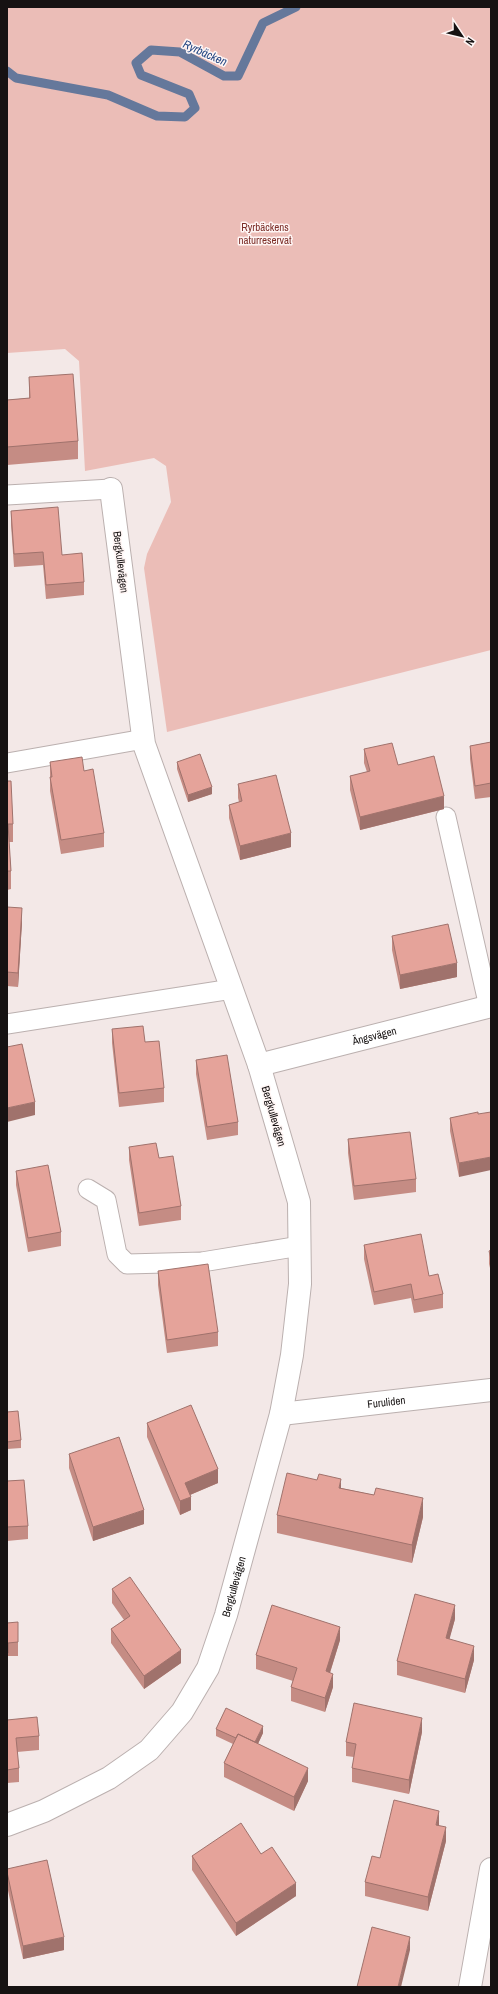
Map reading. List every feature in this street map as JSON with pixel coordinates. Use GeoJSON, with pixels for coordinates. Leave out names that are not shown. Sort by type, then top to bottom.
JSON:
{"type":"FeatureCollection","features":[{"type":"Feature","properties":{"kind":"street","name":"Bergkullevägen"},"geometry":{"type":"LineString","coordinates":[[7,1825],[44,1811],[109,1778],[149,1750],[182,1712],[208,1668],[226,1615],[281,1414],[292,1355],[299,1292],[299,1202],[259,1066],[144,739],[111,489]]}},
{"type":"Feature","properties":{"kind":"street","name":"Ängsvägen"},"geometry":{"type":"LineString","coordinates":[[259,1066],[490,1007]]}},
{"type":"Feature","properties":{"kind":"street","name":"Furuliden"},"geometry":{"type":"LineString","coordinates":[[281,1414],[491,1390]]}},
{"type":"Feature","properties":{"kind":"street"},"geometry":{"type":"LineString","coordinates":[[470,1987],[491,1869]]}},
{"type":"Feature","properties":{"kind":"lane","name":"Bergkullevägen"},"geometry":{"type":"LineString","coordinates":[[7,495],[111,489]]}},
{"type":"Feature","properties":{"kind":"lane"},"geometry":{"type":"LineString","coordinates":[[7,763],[144,739]]}},
{"type":"Feature","properties":{"kind":"lane","name":"Ängsvägen"},"geometry":{"type":"LineString","coordinates":[[446,817],[490,1007]]}},
{"type":"Feature","properties":{"kind":"lane"},"geometry":{"type":"LineString","coordinates":[[7,1024],[232,989]]}},
{"type":"Feature","properties":{"kind":"lane"},"geometry":{"type":"LineString","coordinates":[[88,1189],[106,1200],[117,1254],[127,1264],[202,1262],[300,1246]]}},
{"type":"Feature","properties":{"kind":"green space","name":"Ryrbäckens naturreservat"},"geometry":{"type":"Polygon","coordinates":[[[7,7],[491,7],[491,650],[167,732],[144,568],[147,554],[171,502],[166,466],[154,458],[85,471],[79,361],[65,349],[7,353],[7,7]]]}},
{"type":"Feature","properties":{"kind":"building"},"geometry":{"type":"Polygon","coordinates":[[[73,374],[78,441],[7,447],[7,400],[30,398],[29,377],[73,374]]]}},
{"type":"Feature","properties":{"kind":"building"},"geometry":{"type":"Polygon","coordinates":[[[58,507],[62,555],[82,553],[84,582],[46,585],[43,552],[14,554],[11,511],[58,507]]]}},
{"type":"Feature","properties":{"kind":"building"},"geometry":{"type":"Polygon","coordinates":[[[491,742],[491,783],[475,786],[470,746],[491,742]]]}},
{"type":"Feature","properties":{"kind":"building"},"geometry":{"type":"Polygon","coordinates":[[[392,743],[398,765],[434,756],[444,796],[360,817],[350,776],[370,771],[364,749],[392,743]]]}},
{"type":"Feature","properties":{"kind":"building"},"geometry":{"type":"Polygon","coordinates":[[[200,754],[212,787],[188,795],[177,762],[200,754]]]}},
{"type":"Feature","properties":{"kind":"building"},"geometry":{"type":"Polygon","coordinates":[[[82,757],[84,771],[93,769],[104,833],[61,840],[50,777],[52,777],[50,762],[82,757]]]}},
{"type":"Feature","properties":{"kind":"building"},"geometry":{"type":"Polygon","coordinates":[[[276,775],[291,833],[240,846],[229,805],[242,801],[238,784],[276,775]]]}},
{"type":"Feature","properties":{"kind":"building"},"geometry":{"type":"Polygon","coordinates":[[[7,781],[11,781],[13,824],[8,824],[11,871],[7,871],[7,781]]]}},
{"type":"Feature","properties":{"kind":"building"},"geometry":{"type":"Polygon","coordinates":[[[7,907],[22,908],[18,973],[7,972],[7,907]]]}},
{"type":"Feature","properties":{"kind":"building"},"geometry":{"type":"Polygon","coordinates":[[[448,924],[457,963],[400,975],[392,936],[448,924]]]}},
{"type":"Feature","properties":{"kind":"building"},"geometry":{"type":"Polygon","coordinates":[[[143,1026],[145,1042],[159,1041],[164,1088],[119,1093],[112,1029],[143,1026]]]}},
{"type":"Feature","properties":{"kind":"building"},"geometry":{"type":"Polygon","coordinates":[[[22,1044],[35,1102],[7,1108],[7,1047],[22,1044]]]}},
{"type":"Feature","properties":{"kind":"building"},"geometry":{"type":"Polygon","coordinates":[[[227,1055],[238,1122],[207,1127],[196,1060],[227,1055]]]}},
{"type":"Feature","properties":{"kind":"building"},"geometry":{"type":"Polygon","coordinates":[[[478,1112],[478,1114],[491,1112],[491,1157],[459,1163],[450,1118],[478,1112]]]}},
{"type":"Feature","properties":{"kind":"building"},"geometry":{"type":"Polygon","coordinates":[[[410,1132],[416,1179],[354,1186],[348,1139],[410,1132]]]}},
{"type":"Feature","properties":{"kind":"building"},"geometry":{"type":"Polygon","coordinates":[[[156,1143],[159,1158],[173,1156],[181,1206],[139,1213],[129,1147],[156,1143]]]}},
{"type":"Feature","properties":{"kind":"building"},"geometry":{"type":"Polygon","coordinates":[[[48,1165],[61,1232],[28,1238],[16,1171],[48,1165]]]}},
{"type":"Feature","properties":{"kind":"building"},"geometry":{"type":"Polygon","coordinates":[[[421,1234],[429,1276],[438,1274],[443,1294],[414,1300],[411,1284],[374,1292],[364,1245],[421,1234]]]}},
{"type":"Feature","properties":{"kind":"building"},"geometry":{"type":"Polygon","coordinates":[[[208,1264],[218,1332],[167,1340],[158,1271],[208,1264]]]}},
{"type":"Feature","properties":{"kind":"building"},"geometry":{"type":"Polygon","coordinates":[[[191,1405],[218,1469],[185,1483],[191,1497],[180,1501],[147,1423],[191,1405]]]}},
{"type":"Feature","properties":{"kind":"building"},"geometry":{"type":"Polygon","coordinates":[[[18,1411],[21,1440],[7,1442],[7,1412],[18,1411]]]}},
{"type":"Feature","properties":{"kind":"building"},"geometry":{"type":"Polygon","coordinates":[[[119,1437],[144,1510],[93,1527],[69,1454],[119,1437]]]}},
{"type":"Feature","properties":{"kind":"building"},"geometry":{"type":"Polygon","coordinates":[[[287,1473],[317,1480],[319,1474],[341,1479],[339,1488],[374,1495],[376,1488],[423,1498],[412,1545],[277,1515],[287,1473]]]}},
{"type":"Feature","properties":{"kind":"building"},"geometry":{"type":"Polygon","coordinates":[[[24,1480],[28,1526],[7,1527],[7,1481],[24,1480]]]}},
{"type":"Feature","properties":{"kind":"building"},"geometry":{"type":"Polygon","coordinates":[[[130,1577],[181,1650],[144,1676],[111,1629],[130,1616],[112,1589],[130,1577]]]}},
{"type":"Feature","properties":{"kind":"building"},"geometry":{"type":"Polygon","coordinates":[[[415,1594],[455,1605],[446,1638],[474,1646],[465,1679],[397,1661],[415,1594]]]}},
{"type":"Feature","properties":{"kind":"building"},"geometry":{"type":"Polygon","coordinates":[[[272,1605],[340,1627],[326,1671],[333,1674],[325,1698],[291,1687],[297,1668],[256,1655],[272,1605]]]}},
{"type":"Feature","properties":{"kind":"building"},"geometry":{"type":"Polygon","coordinates":[[[18,1622],[18,1642],[8,1643],[7,1653],[7,1623],[18,1622]]]}},
{"type":"Feature","properties":{"kind":"building"},"geometry":{"type":"Polygon","coordinates":[[[354,1703],[422,1718],[409,1780],[352,1768],[356,1744],[346,1742],[354,1703]]]}},
{"type":"Feature","properties":{"kind":"building"},"geometry":{"type":"Polygon","coordinates":[[[226,1708],[263,1726],[255,1742],[238,1734],[236,1738],[216,1729],[226,1708]]]}},
{"type":"Feature","properties":{"kind":"building"},"geometry":{"type":"Polygon","coordinates":[[[37,1717],[39,1736],[16,1738],[19,1768],[7,1770],[7,1720],[37,1717]]]}},
{"type":"Feature","properties":{"kind":"building"},"geometry":{"type":"Polygon","coordinates":[[[238,1734],[308,1768],[294,1797],[224,1763],[238,1734]]]}},
{"type":"Feature","properties":{"kind":"building"},"geometry":{"type":"Polygon","coordinates":[[[394,1800],[439,1811],[436,1825],[446,1827],[428,1897],[365,1882],[372,1856],[380,1858],[394,1800]]]}},
{"type":"Feature","properties":{"kind":"building"},"geometry":{"type":"Polygon","coordinates":[[[241,1823],[261,1854],[272,1847],[296,1883],[236,1923],[192,1856],[241,1823]]]}},
{"type":"Feature","properties":{"kind":"building"},"geometry":{"type":"Polygon","coordinates":[[[47,1860],[64,1937],[23,1946],[7,1869],[47,1860]]]}},
{"type":"Feature","properties":{"kind":"building"},"geometry":{"type":"Polygon","coordinates":[[[372,1927],[410,1937],[398,1987],[357,1987],[372,1927]]]}},
{"type":"Feature","properties":{"kind":"waterway","name":"Ryrbäcken"},"geometry":{"type":"LineString","coordinates":[[7,71],[16,78],[108,95],[157,116],[185,117],[195,108],[189,94],[141,75],[136,63],[151,50],[180,52],[224,76],[238,76],[263,23],[296,7]]}}]}
